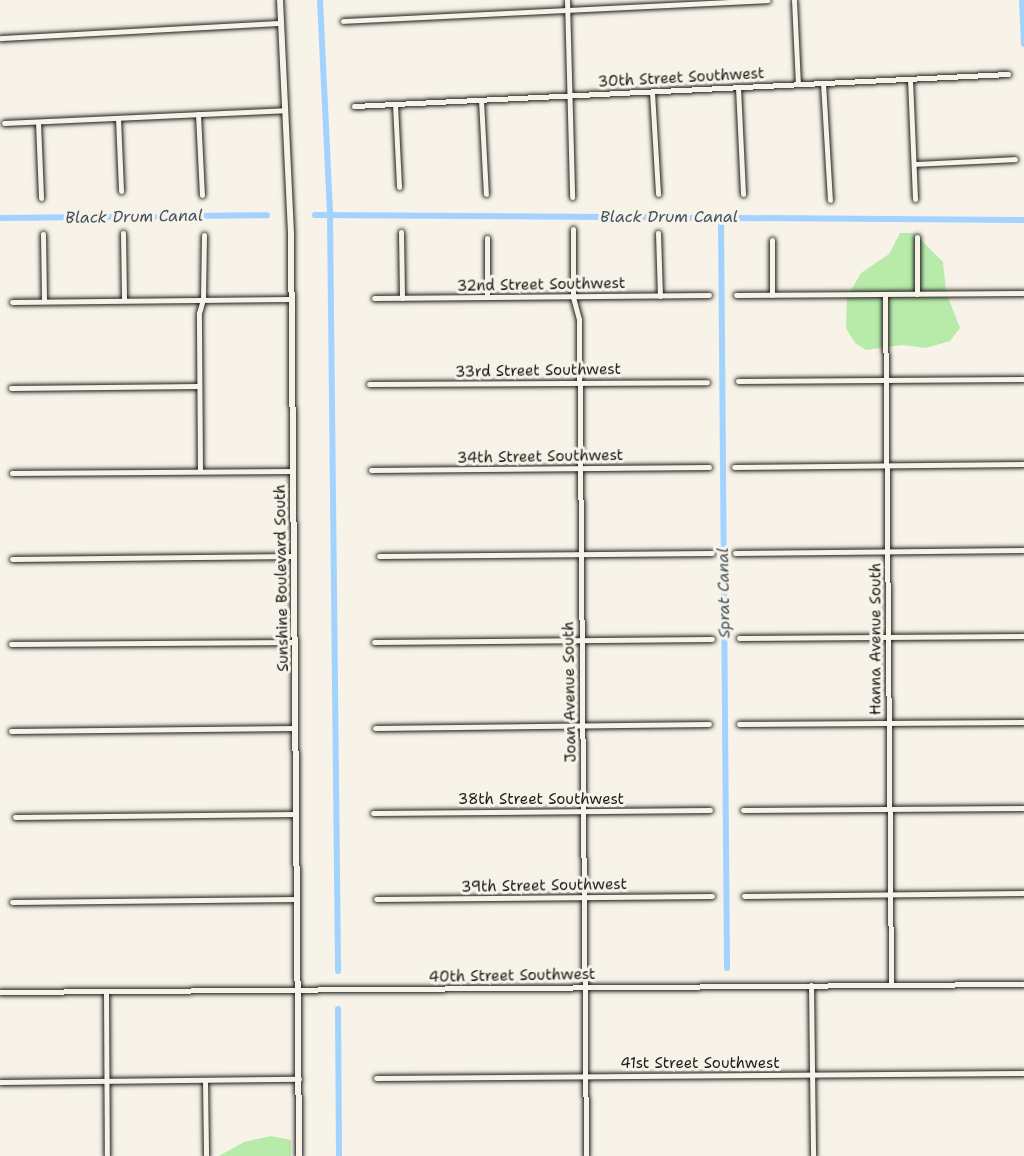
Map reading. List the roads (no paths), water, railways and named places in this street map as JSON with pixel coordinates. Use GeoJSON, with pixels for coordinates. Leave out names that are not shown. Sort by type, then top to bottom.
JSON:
{"type":"FeatureCollection","features":[{"type":"Feature","properties":{"kind":"street","name":"Sunshine Boulevard South"},"geometry":{"type":"LineString","coordinates":[[280,0],[291,299],[299,1156]]}},
{"type":"Feature","properties":{"kind":"street"},"geometry":{"type":"LineString","coordinates":[[567,0],[572,94],[567,110],[572,197]]}},
{"type":"Feature","properties":{"kind":"street"},"geometry":{"type":"LineString","coordinates":[[343,21],[767,0]]}},
{"type":"Feature","properties":{"kind":"street"},"geometry":{"type":"LineString","coordinates":[[794,0],[798,84]]}},
{"type":"Feature","properties":{"kind":"street"},"geometry":{"type":"LineString","coordinates":[[0,38],[281,23]]}},
{"type":"Feature","properties":{"kind":"street","name":"30th Street Southwest"},"geometry":{"type":"LineString","coordinates":[[354,106],[1008,74]]}},
{"type":"Feature","properties":{"kind":"street"},"geometry":{"type":"LineString","coordinates":[[910,79],[915,199]]}},
{"type":"Feature","properties":{"kind":"street"},"geometry":{"type":"LineString","coordinates":[[823,83],[830,200]]}},
{"type":"Feature","properties":{"kind":"street"},"geometry":{"type":"LineString","coordinates":[[738,87],[743,195]]}},
{"type":"Feature","properties":{"kind":"street"},"geometry":{"type":"LineString","coordinates":[[652,92],[658,195]]}},
{"type":"Feature","properties":{"kind":"street"},"geometry":{"type":"LineString","coordinates":[[481,100],[486,194]]}},
{"type":"Feature","properties":{"kind":"street"},"geometry":{"type":"LineString","coordinates":[[395,104],[399,187]]}},
{"type":"Feature","properties":{"kind":"street"},"geometry":{"type":"LineString","coordinates":[[4,123],[285,110]]}},
{"type":"Feature","properties":{"kind":"street"},"geometry":{"type":"LineString","coordinates":[[198,114],[202,195]]}},
{"type":"Feature","properties":{"kind":"street"},"geometry":{"type":"LineString","coordinates":[[118,118],[122,191]]}},
{"type":"Feature","properties":{"kind":"street"},"geometry":{"type":"LineString","coordinates":[[38,122],[42,198]]}},
{"type":"Feature","properties":{"kind":"street"},"geometry":{"type":"LineString","coordinates":[[914,164],[1015,159]]}},
{"type":"Feature","properties":{"kind":"street","name":"Joan Avenue South"},"geometry":{"type":"LineString","coordinates":[[573,229],[573,297],[578,312],[579,382],[586,1156]]}},
{"type":"Feature","properties":{"kind":"street"},"geometry":{"type":"LineString","coordinates":[[401,232],[402,298]]}},
{"type":"Feature","properties":{"kind":"street"},"geometry":{"type":"LineString","coordinates":[[123,233],[124,300]]}},
{"type":"Feature","properties":{"kind":"street"},"geometry":{"type":"LineString","coordinates":[[658,233],[660,296]]}},
{"type":"Feature","properties":{"kind":"street"},"geometry":{"type":"LineString","coordinates":[[43,234],[44,301]]}},
{"type":"Feature","properties":{"kind":"street"},"geometry":{"type":"LineString","coordinates":[[200,471],[199,313],[203,299],[204,235]]}},
{"type":"Feature","properties":{"kind":"street"},"geometry":{"type":"LineString","coordinates":[[917,237],[917,294]]}},
{"type":"Feature","properties":{"kind":"street"},"geometry":{"type":"LineString","coordinates":[[487,238],[487,297]]}},
{"type":"Feature","properties":{"kind":"street"},"geometry":{"type":"LineString","coordinates":[[772,240],[772,295]]}},
{"type":"Feature","properties":{"kind":"street"},"geometry":{"type":"LineString","coordinates":[[736,295],[1024,292]]}},
{"type":"Feature","properties":{"kind":"street","name":"Hanna Avenue South"},"geometry":{"type":"LineString","coordinates":[[885,294],[891,984]]}},
{"type":"Feature","properties":{"kind":"street","name":"32nd Street Southwest"},"geometry":{"type":"LineString","coordinates":[[374,298],[709,295]]}},
{"type":"Feature","properties":{"kind":"street"},"geometry":{"type":"LineString","coordinates":[[12,302],[291,299]]}},
{"type":"Feature","properties":{"kind":"street"},"geometry":{"type":"LineString","coordinates":[[738,381],[1024,379]]}},
{"type":"Feature","properties":{"kind":"street","name":"33rd Street Southwest"},"geometry":{"type":"LineString","coordinates":[[369,384],[707,382]]}},
{"type":"Feature","properties":{"kind":"street"},"geometry":{"type":"LineString","coordinates":[[11,388],[199,386]]}},
{"type":"Feature","properties":{"kind":"street"},"geometry":{"type":"LineString","coordinates":[[734,467],[1024,464]]}},
{"type":"Feature","properties":{"kind":"street","name":"34th Street Southwest"},"geometry":{"type":"LineString","coordinates":[[371,470],[709,467]]}},
{"type":"Feature","properties":{"kind":"street"},"geometry":{"type":"LineString","coordinates":[[12,473],[293,471]]}},
{"type":"Feature","properties":{"kind":"street"},"geometry":{"type":"LineString","coordinates":[[735,553],[1024,550]]}},
{"type":"Feature","properties":{"kind":"street"},"geometry":{"type":"LineString","coordinates":[[379,556],[711,553]]}},
{"type":"Feature","properties":{"kind":"street"},"geometry":{"type":"LineString","coordinates":[[12,559],[294,556]]}},
{"type":"Feature","properties":{"kind":"street"},"geometry":{"type":"LineString","coordinates":[[739,638],[1024,636]]}},
{"type":"Feature","properties":{"kind":"street"},"geometry":{"type":"LineString","coordinates":[[374,642],[712,639]]}},
{"type":"Feature","properties":{"kind":"street"},"geometry":{"type":"LineString","coordinates":[[11,644],[295,642]]}},
{"type":"Feature","properties":{"kind":"street"},"geometry":{"type":"LineString","coordinates":[[739,724],[1024,722]]}},
{"type":"Feature","properties":{"kind":"street"},"geometry":{"type":"LineString","coordinates":[[375,728],[709,724]]}},
{"type":"Feature","properties":{"kind":"street"},"geometry":{"type":"LineString","coordinates":[[11,730],[295,728]]}},
{"type":"Feature","properties":{"kind":"street"},"geometry":{"type":"LineString","coordinates":[[742,810],[1024,808]]}},
{"type":"Feature","properties":{"kind":"street","name":"38th Street Southwest"},"geometry":{"type":"LineString","coordinates":[[373,813],[710,810]]}},
{"type":"Feature","properties":{"kind":"street"},"geometry":{"type":"LineString","coordinates":[[15,817],[296,814]]}},
{"type":"Feature","properties":{"kind":"street"},"geometry":{"type":"LineString","coordinates":[[744,896],[1024,893]]}},
{"type":"Feature","properties":{"kind":"street","name":"39th Street Southwest"},"geometry":{"type":"LineString","coordinates":[[376,899],[712,896]]}},
{"type":"Feature","properties":{"kind":"street"},"geometry":{"type":"LineString","coordinates":[[12,902],[297,899]]}},
{"type":"Feature","properties":{"kind":"street","name":"40th Street Southwest"},"geometry":{"type":"LineString","coordinates":[[0,992],[1024,984]]}},
{"type":"Feature","properties":{"kind":"street"},"geometry":{"type":"LineString","coordinates":[[811,985],[813,1156]]}},
{"type":"Feature","properties":{"kind":"street"},"geometry":{"type":"LineString","coordinates":[[106,992],[107,1156]]}},
{"type":"Feature","properties":{"kind":"street","name":"41st Street Southwest"},"geometry":{"type":"LineString","coordinates":[[376,1078],[1024,1073]]}},
{"type":"Feature","properties":{"kind":"street"},"geometry":{"type":"LineString","coordinates":[[0,1082],[298,1079]]}},
{"type":"Feature","properties":{"kind":"street"},"geometry":{"type":"LineString","coordinates":[[205,1080],[206,1156]]}},
{"type":"Feature","properties":{"kind":"waterway"},"geometry":{"type":"LineString","coordinates":[[320,0],[330,215],[338,971]]}},
{"type":"Feature","properties":{"kind":"waterway"},"geometry":{"type":"LineString","coordinates":[[1022,0],[1024,44]]}},
{"type":"Feature","properties":{"kind":"waterway","name":"Black Drum Canal"},"geometry":{"type":"LineString","coordinates":[[0,218],[267,215]]}},
{"type":"Feature","properties":{"kind":"waterway","name":"Black Drum Canal"},"geometry":{"type":"LineString","coordinates":[[315,215],[1024,220]]}},
{"type":"Feature","properties":{"kind":"waterway","name":"Sprat Canal"},"geometry":{"type":"LineString","coordinates":[[721,218],[727,968]]}},
{"type":"Feature","properties":{"kind":"waterway"},"geometry":{"type":"LineString","coordinates":[[338,1009],[339,1156]]}}]}
